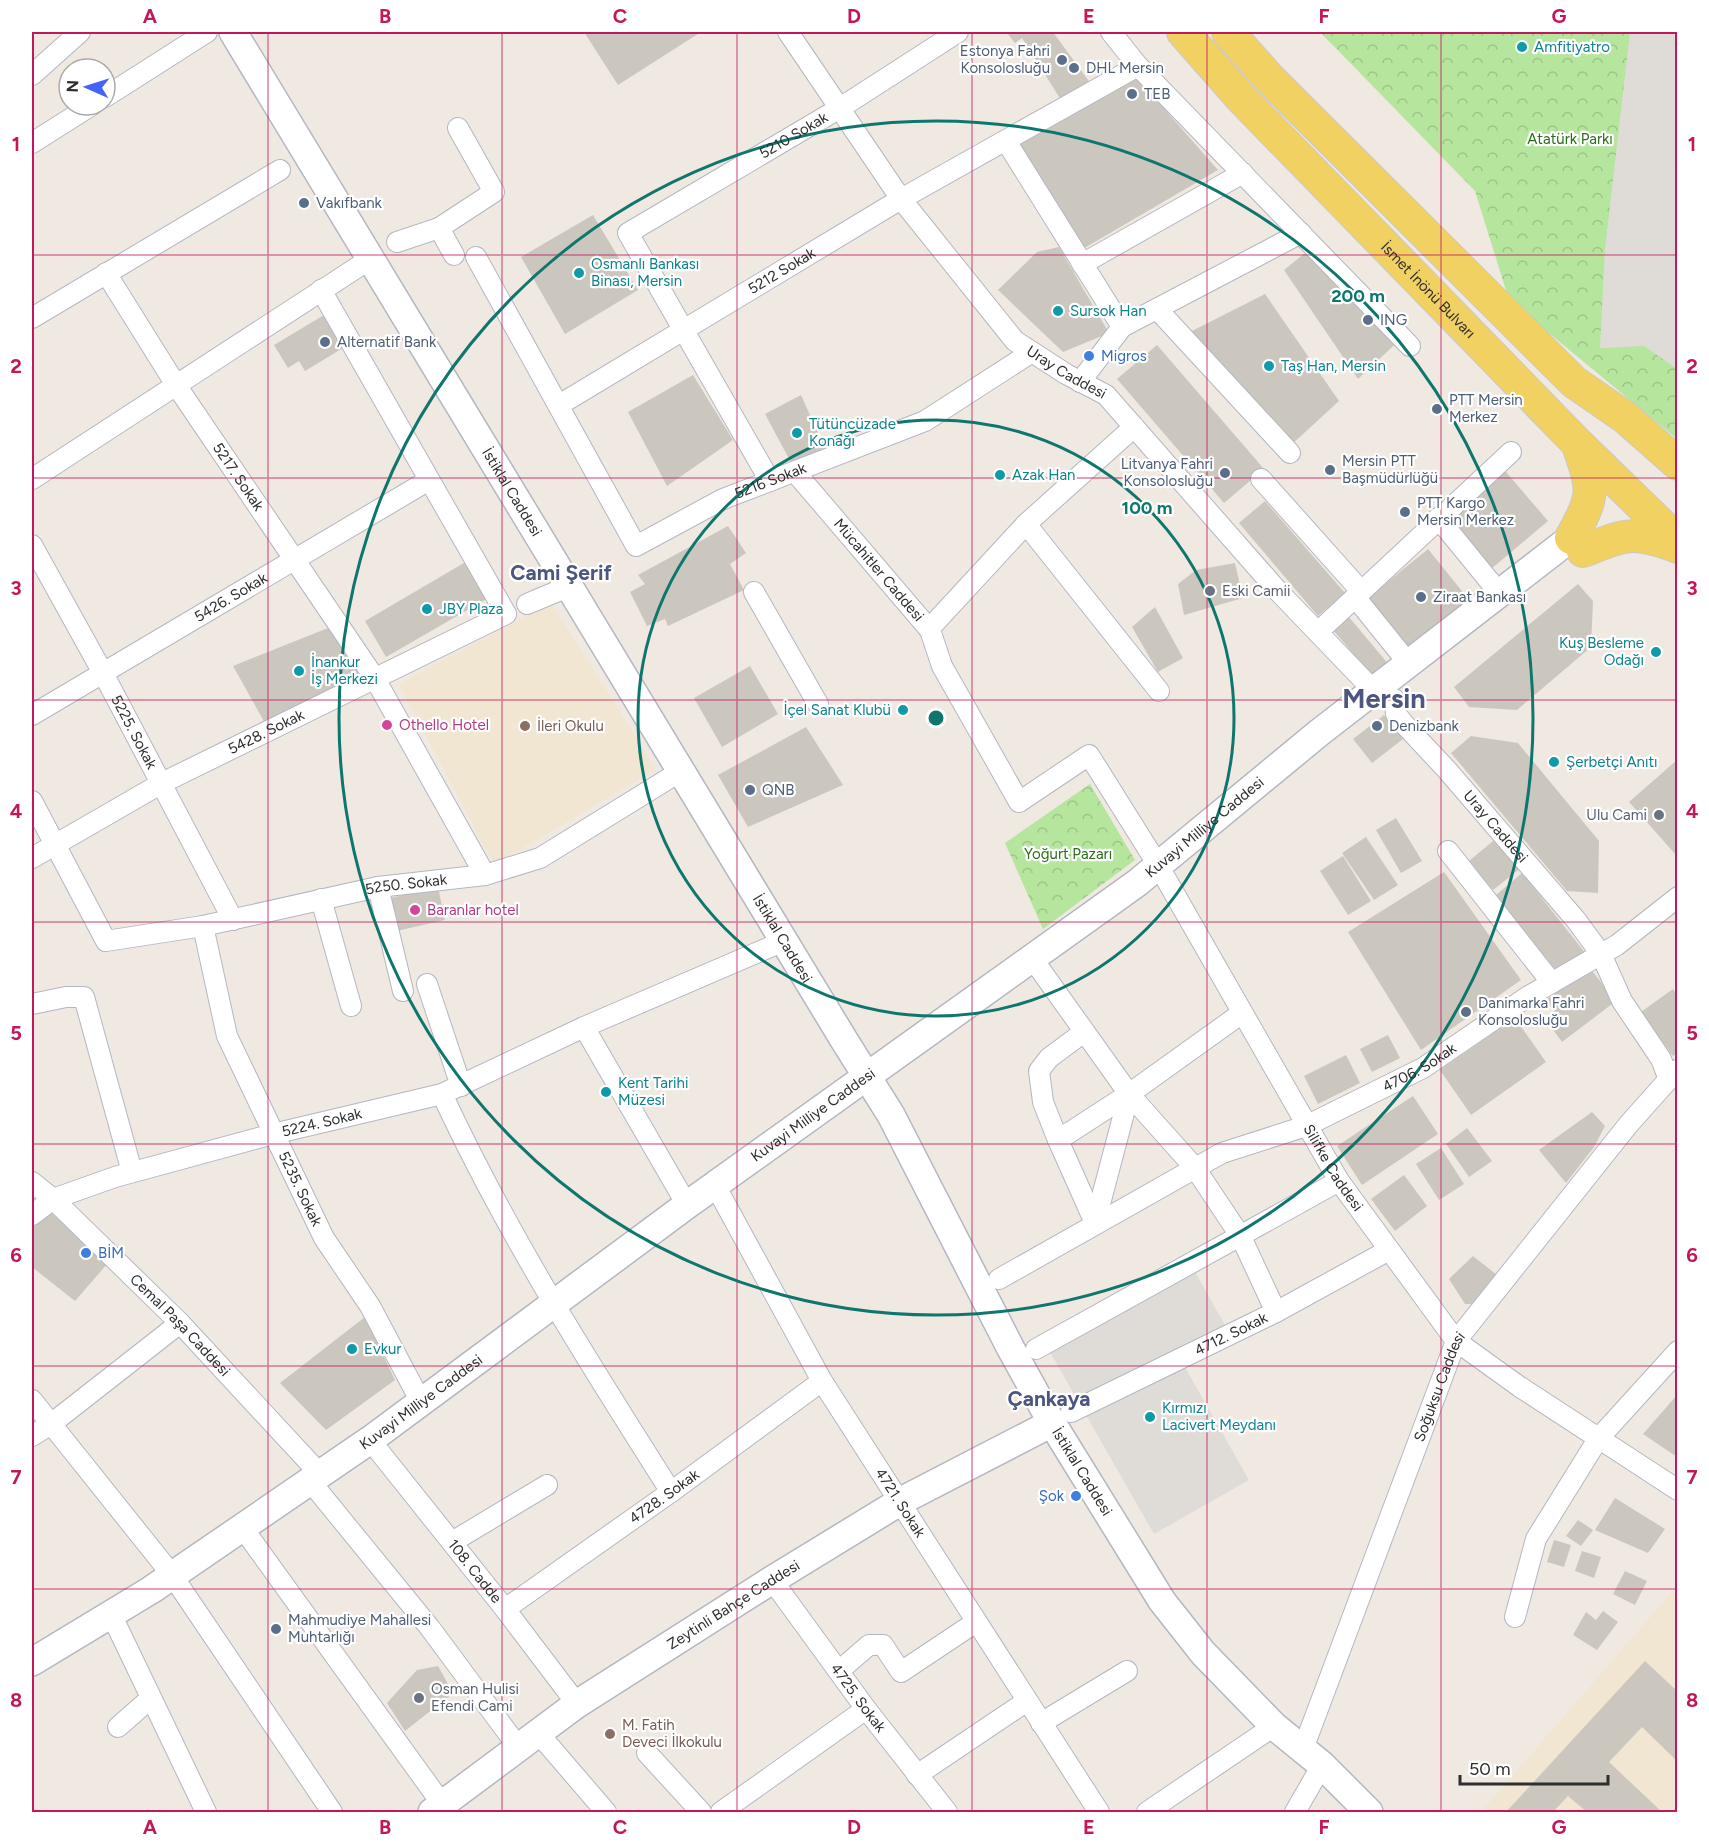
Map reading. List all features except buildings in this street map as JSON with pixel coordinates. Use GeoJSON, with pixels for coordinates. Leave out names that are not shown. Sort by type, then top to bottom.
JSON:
{"type":"FeatureCollection","features":[{"type":"Feature","properties":{"kind":"main road","name":"İsmet İnönü Bulvarı"},"geometry":{"type":"LineString","coordinates":[[1183,32],[1242,99],[1578,444],[1677,541]]}},
{"type":"Feature","properties":{"kind":"main road"},"geometry":{"type":"LineString","coordinates":[[1228,32],[1269,78],[1574,382],[1626,418],[1677,464]]}},
{"type":"Feature","properties":{"kind":"main road"},"geometry":{"type":"LineString","coordinates":[[1578,444],[1589,477],[1590,504],[1577,545],[1622,536],[1649,536],[1677,547]]}},
{"type":"Feature","properties":{"kind":"street"},"geometry":{"type":"LineString","coordinates":[[32,75],[80,32]]}},
{"type":"Feature","properties":{"kind":"street"},"geometry":{"type":"LineString","coordinates":[[117,89],[207,32]]}},
{"type":"Feature","properties":{"kind":"street","name":"İstiklal Caddesi"},"geometry":{"type":"LineString","coordinates":[[233,32],[784,941],[868,1075],[1162,1601],[1203,1653],[1274,1726],[1312,1757],[1369,1812]]}},
{"type":"Feature","properties":{"kind":"street","name":"Uray Caddesi"},"geometry":{"type":"LineString","coordinates":[[788,32],[901,200],[1015,341],[1106,396],[1318,632],[1384,695],[1404,724],[1447,770],[1576,920],[1601,954],[1622,1001],[1673,1073]]}},
{"type":"Feature","properties":{"kind":"street","name":"5210 Sokak"},"geometry":{"type":"LineString","coordinates":[[685,330],[628,233],[840,108],[958,32]]}},
{"type":"Feature","properties":{"kind":"street"},"geometry":{"type":"LineString","coordinates":[[1111,32],[1138,66],[1410,346]]}},
{"type":"Feature","properties":{"kind":"street","name":"5212 Sokak"},"geometry":{"type":"LineString","coordinates":[[559,405],[901,200],[1138,66]]}},
{"type":"Feature","properties":{"kind":"street"},"geometry":{"type":"LineString","coordinates":[[32,143],[73,117]]}},
{"type":"Feature","properties":{"kind":"street"},"geometry":{"type":"LineString","coordinates":[[397,242],[439,228],[494,192],[458,128]]}},
{"type":"Feature","properties":{"kind":"street"},"geometry":{"type":"LineString","coordinates":[[1006,141],[1122,327]]}},
{"type":"Feature","properties":{"kind":"street"},"geometry":{"type":"LineString","coordinates":[[32,318],[280,170]]}},
{"type":"Feature","properties":{"kind":"street"},"geometry":{"type":"LineString","coordinates":[[1082,264],[1243,173]]}},
{"type":"Feature","properties":{"kind":"street"},"geometry":{"type":"LineString","coordinates":[[439,228],[454,255]]}},
{"type":"Feature","properties":{"kind":"street"},"geometry":{"type":"LineString","coordinates":[[1080,382],[1122,327],[1301,233]]}},
{"type":"Feature","properties":{"kind":"street"},"geometry":{"type":"LineString","coordinates":[[476,257],[559,405]]}},
{"type":"Feature","properties":{"kind":"street"},"geometry":{"type":"LineString","coordinates":[[32,479],[370,259]]}},
{"type":"Feature","properties":{"kind":"street","name":"5217. Sokak"},"geometry":{"type":"LineString","coordinates":[[106,273],[176,385],[374,677],[485,875]]}},
{"type":"Feature","properties":{"kind":"street"},"geometry":{"type":"LineString","coordinates":[[321,290],[429,480]]}},
{"type":"Feature","properties":{"kind":"street"},"geometry":{"type":"LineString","coordinates":[[1157,309],[1290,453]]}},
{"type":"Feature","properties":{"kind":"street"},"geometry":{"type":"LineString","coordinates":[[685,330],[771,481]]}},
{"type":"Feature","properties":{"kind":"street","name":"5216 Sokak"},"geometry":{"type":"LineString","coordinates":[[559,405],[636,546],[723,499],[925,422],[1032,352]]}},
{"type":"Feature","properties":{"kind":"street"},"geometry":{"type":"LineString","coordinates":[[929,629],[1026,524],[1134,427]]}},
{"type":"Feature","properties":{"kind":"street"},"geometry":{"type":"LineString","coordinates":[[1318,632],[1511,452]]}},
{"type":"Feature","properties":{"kind":"street","name":"Mücahitler Caddesi"},"geometry":{"type":"LineString","coordinates":[[795,472],[929,629],[942,666],[1019,802],[1089,754]]}},
{"type":"Feature","properties":{"kind":"street"},"geometry":{"type":"LineString","coordinates":[[1261,478],[1358,594],[1410,664]]}},
{"type":"Feature","properties":{"kind":"street","name":"5426. Sokak"},"geometry":{"type":"LineString","coordinates":[[32,714],[429,480]]}},
{"type":"Feature","properties":{"kind":"street","name":"5428. Sokak"},"geometry":{"type":"LineString","coordinates":[[32,858],[162,783],[506,614],[429,480]]}},
{"type":"Feature","properties":{"kind":"street"},"geometry":{"type":"LineString","coordinates":[[1438,518],[1500,594]]}},
{"type":"Feature","properties":{"kind":"street"},"geometry":{"type":"LineString","coordinates":[[1026,524],[1159,691]]}},
{"type":"Feature","properties":{"kind":"street","name":"5225. Sokak"},"geometry":{"type":"LineString","coordinates":[[32,545],[103,672],[233,920]]}},
{"type":"Feature","properties":{"kind":"street","name":"Kuvayi Milliye Caddesi"},"geometry":{"type":"LineString","coordinates":[[1384,695],[1410,664],[1500,594],[1577,545]]}},
{"type":"Feature","properties":{"kind":"street","name":"Kuvayi Milliye Caddesi"},"geometry":{"type":"LineString","coordinates":[[32,1662],[172,1575],[370,1440],[687,1205],[1137,883],[1577,545]]}},
{"type":"Feature","properties":{"kind":"street"},"geometry":{"type":"LineString","coordinates":[[527,604],[570,586]]}},
{"type":"Feature","properties":{"kind":"street"},"geometry":{"type":"LineString","coordinates":[[754,592],[818,704]]}},
{"type":"Feature","properties":{"kind":"street","name":"Silifke Caddesi"},"geometry":{"type":"LineString","coordinates":[[1089,754],[1158,865],[1339,1181],[1456,1341],[1677,1490]]}},
{"type":"Feature","properties":{"kind":"street","name":"5250. Sokak"},"geometry":{"type":"LineString","coordinates":[[55,844],[106,941],[203,926],[378,887],[485,875],[540,858],[681,771]]}},
{"type":"Feature","properties":{"kind":"street"},"geometry":{"type":"LineString","coordinates":[[32,801],[55,844]]}},
{"type":"Feature","properties":{"kind":"street"},"geometry":{"type":"LineString","coordinates":[[1448,851],[1552,982]]}},
{"type":"Feature","properties":{"kind":"street"},"geometry":{"type":"LineString","coordinates":[[378,887],[403,991]]}},
{"type":"Feature","properties":{"kind":"street","name":"4706. Sokak"},"geometry":{"type":"LineString","coordinates":[[999,1279],[1222,1153],[1306,1126],[1424,1068],[1552,982],[1601,954],[1677,897]]}},
{"type":"Feature","properties":{"kind":"street"},"geometry":{"type":"LineString","coordinates":[[321,899],[351,1005]]}},
{"type":"Feature","properties":{"kind":"street","name":"5235. Sokak"},"geometry":{"type":"LineString","coordinates":[[203,926],[228,1036],[324,1238],[370,1306],[421,1402]]}},
{"type":"Feature","properties":{"kind":"street","name":"5224. Sokak"},"geometry":{"type":"LineString","coordinates":[[32,1215],[53,1199],[132,1172],[273,1134],[442,1094],[584,1027],[784,941]]}},
{"type":"Feature","properties":{"kind":"street"},"geometry":{"type":"LineString","coordinates":[[1032,958],[1129,1094],[1195,1168],[1240,1237],[1276,1312]]}},
{"type":"Feature","properties":{"kind":"street"},"geometry":{"type":"LineString","coordinates":[[426,984],[461,1086]]}},
{"type":"Feature","properties":{"kind":"street"},"geometry":{"type":"LineString","coordinates":[[32,1004],[66,997],[84,997],[132,1172]]}},
{"type":"Feature","properties":{"kind":"street"},"geometry":{"type":"LineString","coordinates":[[1058,1140],[1129,1094],[1242,1013]]}},
{"type":"Feature","properties":{"kind":"street"},"geometry":{"type":"LineString","coordinates":[[584,1027],[687,1205]]}},
{"type":"Feature","properties":{"kind":"street"},"geometry":{"type":"LineString","coordinates":[[1084,1032],[1049,1058],[1039,1071],[1043,1102],[1095,1223]]}},
{"type":"Feature","properties":{"kind":"street","name":"Soğuksu Caddesi"},"geometry":{"type":"LineString","coordinates":[[1295,1812],[1456,1341],[1673,1073]]}},
{"type":"Feature","properties":{"kind":"street"},"geometry":{"type":"LineString","coordinates":[[442,1094],[464,1141],[552,1304],[671,1492]]}},
{"type":"Feature","properties":{"kind":"street"},"geometry":{"type":"LineString","coordinates":[[1095,1223],[1129,1094]]}},
{"type":"Feature","properties":{"kind":"street"},"geometry":{"type":"LineString","coordinates":[[1036,1348],[1339,1181]]}},
{"type":"Feature","properties":{"kind":"street","name":"Cemal Paşa Caddesi"},"geometry":{"type":"LineString","coordinates":[[32,1182],[53,1199],[180,1323],[315,1477],[430,1628],[529,1741]]}},
{"type":"Feature","properties":{"kind":"street","name":"4721. Sokak"},"geometry":{"type":"LineString","coordinates":[[715,1185],[822,1381],[1099,1812]]}},
{"type":"Feature","properties":{"kind":"street","name":"4712. Sokak"},"geometry":{"type":"LineString","coordinates":[[1061,1417],[1276,1312],[1389,1250]]}},
{"type":"Feature","properties":{"kind":"street"},"geometry":{"type":"LineString","coordinates":[[32,1436],[51,1424],[180,1323]]}},
{"type":"Feature","properties":{"kind":"street"},"geometry":{"type":"LineString","coordinates":[[1515,1617],[1536,1539],[1598,1438],[1677,1351]]}},
{"type":"Feature","properties":{"kind":"street","name":"4728. Sokak"},"geometry":{"type":"LineString","coordinates":[[505,1609],[671,1492],[822,1381]]}},
{"type":"Feature","properties":{"kind":"street"},"geometry":{"type":"LineString","coordinates":[[32,1400],[172,1575],[332,1812]]}},
{"type":"Feature","properties":{"kind":"street","name":"Zeytinli Bahçe Caddesi"},"geometry":{"type":"LineString","coordinates":[[437,1808],[577,1704],[772,1580],[901,1502],[1061,1417]]}},
{"type":"Feature","properties":{"kind":"street","name":"108. Cadde"},"geometry":{"type":"LineString","coordinates":[[370,1440],[505,1609],[577,1704]]}},
{"type":"Feature","properties":{"kind":"street"},"geometry":{"type":"LineString","coordinates":[[452,1542],[547,1485]]}},
{"type":"Feature","properties":{"kind":"street"},"geometry":{"type":"LineString","coordinates":[[242,1527],[437,1808]]}},
{"type":"Feature","properties":{"kind":"street","name":"4725. Sokak"},"geometry":{"type":"LineString","coordinates":[[772,1580],[840,1670],[866,1709],[946,1812]]}},
{"type":"Feature","properties":{"kind":"street"},"geometry":{"type":"LineString","coordinates":[[111,1614],[206,1812]]}},
{"type":"Feature","properties":{"kind":"street"},"geometry":{"type":"LineString","coordinates":[[840,1670],[869,1645],[883,1645],[901,1672],[976,1622]]}},
{"type":"Feature","properties":{"kind":"street"},"geometry":{"type":"LineString","coordinates":[[1041,1723],[1126,1671]]}},
{"type":"Feature","properties":{"kind":"street"},"geometry":{"type":"LineString","coordinates":[[118,1727],[151,1698]]}},
{"type":"Feature","properties":{"kind":"street"},"geometry":{"type":"LineString","coordinates":[[917,1775],[1027,1701]]}},
{"type":"Feature","properties":{"kind":"street"},"geometry":{"type":"LineString","coordinates":[[721,1812],[742,1807],[866,1709]]}},
{"type":"Feature","properties":{"kind":"street"},"geometry":{"type":"LineString","coordinates":[[1147,1812],[1274,1726]]}},
{"type":"Feature","properties":{"kind":"street"},"geometry":{"type":"LineString","coordinates":[[529,1741],[606,1812]]}},
{"type":"Feature","properties":{"kind":"street"},"geometry":{"type":"LineString","coordinates":[[648,1753],[701,1812]]}},
{"type":"Feature","properties":{"kind":"shaded area"},"geometry":{"type":"Polygon","coordinates":[[[1630,32],[1677,32],[1677,369],[1644,346],[1600,348],[1605,249],[1630,32]]]}},
{"type":"Feature","properties":{"kind":"shaded area","name":"İleri Okulu"},"geometry":{"type":"Polygon","coordinates":[[[551,603],[656,769],[494,865],[399,684],[551,603]]]}},
{"type":"Feature","properties":{"kind":"shaded area","name":"Kırmızı Lacivert Meydanı"},"geometry":{"type":"Polygon","coordinates":[[[1194,1270],[1226,1327],[1178,1355],[1249,1480],[1154,1534],[1050,1352],[1194,1270]]]}},
{"type":"Feature","properties":{"kind":"shaded area"},"geometry":{"type":"Polygon","coordinates":[[[1672,1592],[1677,1596],[1677,1812],[1481,1812],[1672,1592]]]}},
{"type":"Feature","properties":{"kind":"green space","name":"Atatürk Parkı"},"geometry":{"type":"Polygon","coordinates":[[[1320,32],[1677,32],[1677,439],[1509,300],[1475,191],[1320,32]]]}},
{"type":"Feature","properties":{"kind":"green space","name":"Yoğurt Pazarı"},"geometry":{"type":"Polygon","coordinates":[[[1090,784],[1135,860],[1043,929],[1005,843],[1090,784]]]}},
{"type":"Feature","properties":{"kind":"place","name":"Amfitiyatro"},"geometry":{"type":"Point","coordinates":[1522,47]}},
{"type":"Feature","properties":{"kind":"place","name":"Estonya Fahri Konsolosluğu"},"geometry":{"type":"Point","coordinates":[1062,60]}},
{"type":"Feature","properties":{"kind":"place","name":"DHL Mersin"},"geometry":{"type":"Point","coordinates":[1074,68]}},
{"type":"Feature","properties":{"kind":"place","name":"TEB"},"geometry":{"type":"Point","coordinates":[1132,94]}},
{"type":"Feature","properties":{"kind":"place","name":"Vakıfbank"},"geometry":{"type":"Point","coordinates":[304,203]}},
{"type":"Feature","properties":{"kind":"place","name":"Osmanlı Bankası Binası, Mersin"},"geometry":{"type":"Point","coordinates":[579,273]}},
{"type":"Feature","properties":{"kind":"place","name":"Sursok Han"},"geometry":{"type":"Point","coordinates":[1058,311]}},
{"type":"Feature","properties":{"kind":"place","name":"ING"},"geometry":{"type":"Point","coordinates":[1368,320]}},
{"type":"Feature","properties":{"kind":"place","name":"Alternatif Bank"},"geometry":{"type":"Point","coordinates":[325,342]}},
{"type":"Feature","properties":{"kind":"place","name":"Migros"},"geometry":{"type":"Point","coordinates":[1089,356]}},
{"type":"Feature","properties":{"kind":"place","name":"Taş Han, Mersin"},"geometry":{"type":"Point","coordinates":[1269,366]}},
{"type":"Feature","properties":{"kind":"place","name":"PTT Mersin Merkez"},"geometry":{"type":"Point","coordinates":[1437,409]}},
{"type":"Feature","properties":{"kind":"place","name":"Tütüncüzade Konağı"},"geometry":{"type":"Point","coordinates":[797,433]}},
{"type":"Feature","properties":{"kind":"place","name":"Mersin PTT Başmüdürlüğü"},"geometry":{"type":"Point","coordinates":[1330,470]}},
{"type":"Feature","properties":{"kind":"place","name":"Litvanya Fahri Konsolosluğu"},"geometry":{"type":"Point","coordinates":[1225,473]}},
{"type":"Feature","properties":{"kind":"place","name":"Azak Han"},"geometry":{"type":"Point","coordinates":[1000,475]}},
{"type":"Feature","properties":{"kind":"place","name":"PTT Kargo Mersin Merkez"},"geometry":{"type":"Point","coordinates":[1405,512]}},
{"type":"Feature","properties":{"kind":"place","name":"Eski Camii"},"geometry":{"type":"Point","coordinates":[1210,591]}},
{"type":"Feature","properties":{"kind":"place","name":"Ziraat Bankası"},"geometry":{"type":"Point","coordinates":[1421,597]}},
{"type":"Feature","properties":{"kind":"place","name":"JBY Plaza"},"geometry":{"type":"Point","coordinates":[427,609]}},
{"type":"Feature","properties":{"kind":"place","name":"Kuş Besleme Odağı"},"geometry":{"type":"Point","coordinates":[1656,652]}},
{"type":"Feature","properties":{"kind":"place","name":"İnankur İş Merkezi"},"geometry":{"type":"Point","coordinates":[299,671]}},
{"type":"Feature","properties":{"kind":"place","name":"İçel Sanat Klubü"},"geometry":{"type":"Point","coordinates":[903,710]}},
{"type":"Feature","properties":{"kind":"place","name":"Othello Hotel"},"geometry":{"type":"Point","coordinates":[387,725]}},
{"type":"Feature","properties":{"kind":"place","name":"İleri Okulu"},"geometry":{"type":"Point","coordinates":[525,726]}},
{"type":"Feature","properties":{"kind":"place","name":"Denizbank"},"geometry":{"type":"Point","coordinates":[1377,726]}},
{"type":"Feature","properties":{"kind":"place","name":"Şerbetçi Anıtı"},"geometry":{"type":"Point","coordinates":[1554,762]}},
{"type":"Feature","properties":{"kind":"place","name":"QNB"},"geometry":{"type":"Point","coordinates":[750,790]}},
{"type":"Feature","properties":{"kind":"place","name":"Ulu Cami"},"geometry":{"type":"Point","coordinates":[1659,815]}},
{"type":"Feature","properties":{"kind":"place","name":"Baranlar hotel"},"geometry":{"type":"Point","coordinates":[415,910]}},
{"type":"Feature","properties":{"kind":"place","name":"Danimarka Fahri Konsolosluğu"},"geometry":{"type":"Point","coordinates":[1466,1012]}},
{"type":"Feature","properties":{"kind":"place","name":"Kent Tarihi Müzesi"},"geometry":{"type":"Point","coordinates":[606,1092]}},
{"type":"Feature","properties":{"kind":"place","name":"BİM"},"geometry":{"type":"Point","coordinates":[86,1253]}},
{"type":"Feature","properties":{"kind":"place","name":"Evkur"},"geometry":{"type":"Point","coordinates":[352,1349]}},
{"type":"Feature","properties":{"kind":"place","name":"Kırmızı Lacivert Meydanı"},"geometry":{"type":"Point","coordinates":[1150,1417]}},
{"type":"Feature","properties":{"kind":"place","name":"Şok"},"geometry":{"type":"Point","coordinates":[1076,1496]}},
{"type":"Feature","properties":{"kind":"place","name":"Mahmudiye Mahallesi Muhtarlığı"},"geometry":{"type":"Point","coordinates":[276,1629]}},
{"type":"Feature","properties":{"kind":"place","name":"Osman Hulisi Efendi Cami"},"geometry":{"type":"Point","coordinates":[419,1698]}},
{"type":"Feature","properties":{"kind":"place","name":"M. Fatih Deveci İlkokulu"},"geometry":{"type":"Point","coordinates":[610,1734]}},
{"type":"Feature","properties":{"kind":"district","name":"Cami Şerif"},"geometry":{"type":"Point","coordinates":[561,573]}},
{"type":"Feature","properties":{"kind":"district","name":"Mersin"},"geometry":{"type":"Point","coordinates":[1384,699]}},
{"type":"Feature","properties":{"kind":"district","name":"Çankaya"},"geometry":{"type":"Point","coordinates":[1049,1399]}}]}
